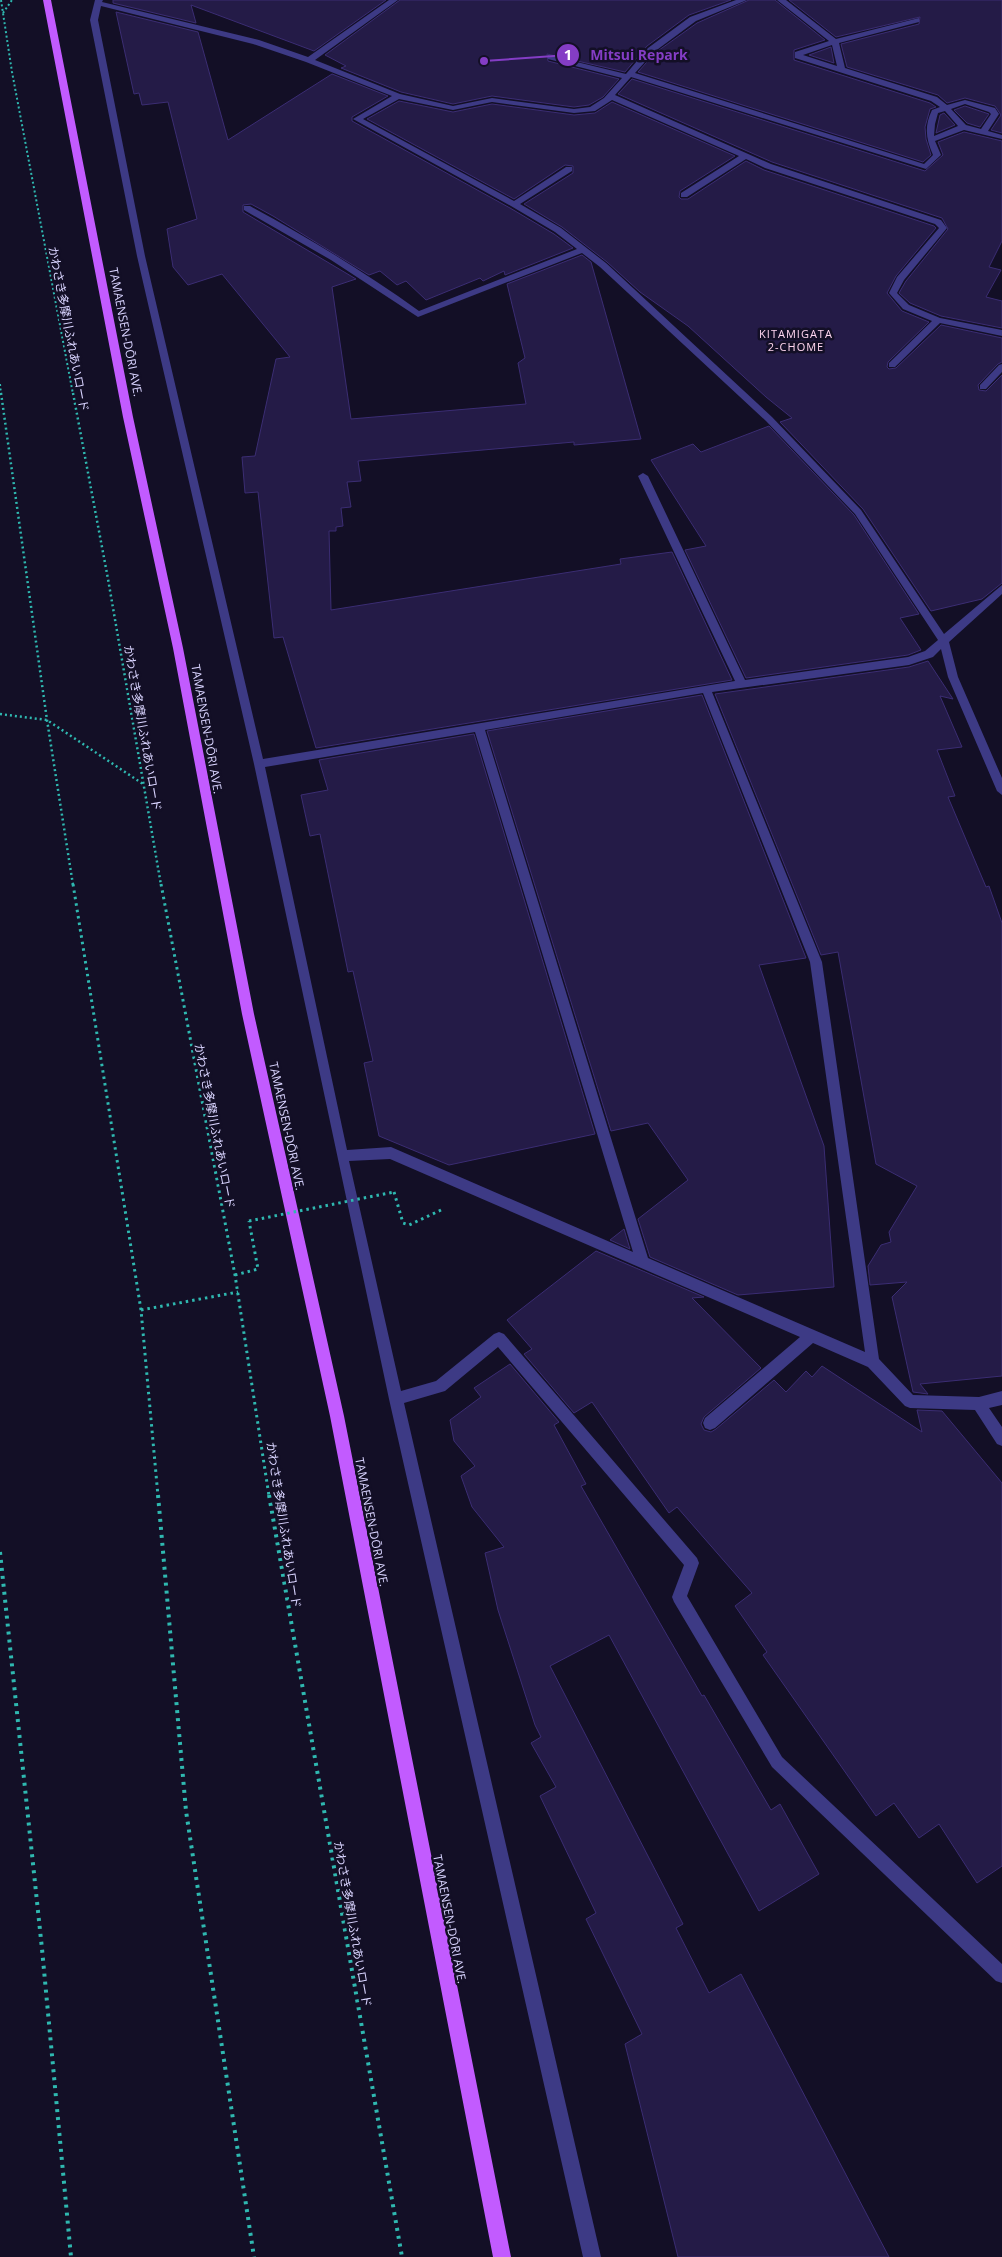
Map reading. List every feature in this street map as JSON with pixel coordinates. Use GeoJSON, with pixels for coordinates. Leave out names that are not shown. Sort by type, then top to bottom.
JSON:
{"type":"FeatureCollection","features":[{"type":"Feature","properties":{"kind":"main road","name":"TAMAENSEN-DŌRI AVE."},"geometry":{"type":"LineString","coordinates":[[47,0],[128,416],[178,648],[248,1014],[337,1416],[502,2257]]}},
{"type":"Feature","properties":{"kind":"street"},"geometry":{"type":"LineString","coordinates":[[309,60],[394,0]]}},
{"type":"Feature","properties":{"kind":"street"},"geometry":{"type":"LineString","coordinates":[[592,2257],[396,1400],[259,764],[141,256],[94,20],[99,1],[256,42],[309,60],[398,96],[453,108],[492,100],[574,111],[592,108],[610,96],[651,50],[693,19],[743,0]]}},
{"type":"Feature","properties":{"kind":"street"},"geometry":{"type":"LineString","coordinates":[[781,0],[835,42],[842,71]]}},
{"type":"Feature","properties":{"kind":"street"},"geometry":{"type":"LineString","coordinates":[[916,20],[835,42],[798,54],[798,56],[934,99],[946,108],[963,127],[1002,137]]}},
{"type":"Feature","properties":{"kind":"street"},"geometry":{"type":"LineString","coordinates":[[551,57],[629,76],[926,167],[937,155],[930,140],[928,128],[935,112],[965,102],[992,110],[995,114],[983,132]]}},
{"type":"Feature","properties":{"kind":"street"},"geometry":{"type":"LineString","coordinates":[[398,96],[357,119],[558,230],[603,265],[769,418],[858,512],[944,642],[953,676],[1002,791]]}},
{"type":"Feature","properties":{"kind":"street"},"geometry":{"type":"LineString","coordinates":[[610,96],[768,166],[938,222],[943,228],[900,279],[893,293],[906,307],[938,320],[1002,333]]}},
{"type":"Feature","properties":{"kind":"street"},"geometry":{"type":"LineString","coordinates":[[930,140],[963,127]]}},
{"type":"Feature","properties":{"kind":"street"},"geometry":{"type":"LineString","coordinates":[[684,195],[745,156]]}},
{"type":"Feature","properties":{"kind":"street"},"geometry":{"type":"LineString","coordinates":[[514,204],[569,169]]}},
{"type":"Feature","properties":{"kind":"street"},"geometry":{"type":"LineString","coordinates":[[247,208],[301,236],[349,265],[418,314],[583,250]]}},
{"type":"Feature","properties":{"kind":"street"},"geometry":{"type":"LineString","coordinates":[[892,365],[938,320]]}},
{"type":"Feature","properties":{"kind":"street"},"geometry":{"type":"LineString","coordinates":[[983,387],[1002,367]]}},
{"type":"Feature","properties":{"kind":"street"},"geometry":{"type":"LineString","coordinates":[[643,476],[742,685]]}},
{"type":"Feature","properties":{"kind":"street"},"geometry":{"type":"LineString","coordinates":[[259,764],[706,689],[909,661],[929,654],[1002,588]]}},
{"type":"Feature","properties":{"kind":"street"},"geometry":{"type":"LineString","coordinates":[[706,689],[816,962],[873,1362]]}},
{"type":"Feature","properties":{"kind":"street"},"geometry":{"type":"LineString","coordinates":[[479,727],[644,1263]]}},
{"type":"Feature","properties":{"kind":"street"},"geometry":{"type":"LineString","coordinates":[[342,1156],[391,1153],[873,1362],[910,1401],[979,1404],[1002,1398]]}},
{"type":"Feature","properties":{"kind":"street"},"geometry":{"type":"LineString","coordinates":[[710,1423],[812,1336]]}},
{"type":"Feature","properties":{"kind":"street"},"geometry":{"type":"LineString","coordinates":[[396,1400],[440,1386],[499,1338],[692,1563],[679,1598],[777,1762],[1002,1975]]}},
{"type":"Feature","properties":{"kind":"street"},"geometry":{"type":"LineString","coordinates":[[979,1404],[1002,1439]]}},
{"type":"Feature","properties":{"kind":"path","name":"かわさき多摩川ふれあいロード"},"geometry":{"type":"LineString","coordinates":[[0,0],[108,578],[177,976],[235,1274],[276,1540],[402,2257]]}},
{"type":"Feature","properties":{"kind":"path"},"geometry":{"type":"LineString","coordinates":[[2,13],[12,0]]}},
{"type":"Feature","properties":{"kind":"path"},"geometry":{"type":"LineString","coordinates":[[0,384],[47,720],[141,1310],[186,1811],[254,2257]]}},
{"type":"Feature","properties":{"kind":"path"},"geometry":{"type":"LineString","coordinates":[[0,714],[47,720],[143,784]]}},
{"type":"Feature","properties":{"kind":"path"},"geometry":{"type":"LineString","coordinates":[[235,1274],[258,1269],[250,1221],[394,1192],[403,1223],[409,1225],[442,1209],[434,1204]]}},
{"type":"Feature","properties":{"kind":"path"},"geometry":{"type":"LineString","coordinates":[[141,1310],[238,1292]]}},
{"type":"Feature","properties":{"kind":"path"},"geometry":{"type":"LineString","coordinates":[[0,1552],[42,1949],[71,2257]]}},
{"type":"Feature","properties":{"kind":"building"},"geometry":{"type":"Polygon","coordinates":[[[113,0],[386,0],[314,51],[191,5],[196,23],[113,3],[113,0]]]}},
{"type":"Feature","properties":{"kind":"building"},"geometry":{"type":"Polygon","coordinates":[[[400,0],[731,0],[689,15],[647,46],[625,72],[547,54],[548,61],[619,79],[603,97],[589,105],[574,107],[492,96],[453,104],[401,92],[341,68],[346,66],[325,55],[400,0]]]}},
{"type":"Feature","properties":{"kind":"building"},"geometry":{"type":"Polygon","coordinates":[[[749,0],[775,0],[825,40],[794,50],[794,60],[930,103],[936,107],[930,109],[925,127],[926,139],[931,155],[923,162],[638,72],[655,53],[697,23],[749,0]]]}},
{"type":"Feature","properties":{"kind":"building"},"geometry":{"type":"Polygon","coordinates":[[[789,0],[1002,0],[1002,133],[991,130],[1001,115],[995,106],[965,98],[947,103],[938,95],[847,67],[841,44],[919,24],[920,17],[836,37],[789,0]]]}},
{"type":"Feature","properties":{"kind":"building"},"geometry":{"type":"Polygon","coordinates":[[[116,12],[198,32],[228,140],[332,74],[388,96],[352,117],[352,121],[510,208],[554,234],[573,248],[505,275],[504,271],[483,281],[480,278],[426,300],[406,281],[397,285],[380,271],[369,275],[273,216],[251,204],[243,205],[243,212],[356,279],[332,287],[351,419],[526,404],[518,363],[525,358],[507,284],[582,255],[591,262],[641,439],[574,445],[574,442],[358,461],[361,481],[347,482],[351,507],[341,508],[343,526],[336,527],[336,531],[329,531],[331,610],[621,564],[620,559],[672,552],[732,680],[316,748],[283,637],[274,638],[258,492],[245,493],[242,457],[255,456],[276,359],[290,357],[222,274],[188,285],[173,267],[167,229],[197,219],[168,102],[142,105],[139,93],[134,94],[116,12]]]}},
{"type":"Feature","properties":{"kind":"building"},"geometry":{"type":"Polygon","coordinates":[[[831,47],[834,63],[809,55],[831,47]]]}},
{"type":"Feature","properties":{"kind":"building"},"geometry":{"type":"Polygon","coordinates":[[[632,79],[925,171],[943,155],[938,142],[964,132],[1002,141],[1002,241],[989,267],[1001,270],[986,297],[1002,301],[1002,328],[941,316],[910,303],[899,293],[906,281],[948,229],[942,218],[772,162],[618,94],[632,79]]]}},
{"type":"Feature","properties":{"kind":"building"},"geometry":{"type":"Polygon","coordinates":[[[399,101],[453,112],[492,104],[574,115],[595,113],[612,102],[735,156],[680,191],[679,197],[681,199],[688,199],[746,161],[764,170],[934,226],[936,228],[896,276],[887,293],[902,311],[929,322],[888,362],[887,367],[889,369],[896,368],[941,325],[1002,338],[1002,362],[978,385],[979,390],[986,391],[1002,375],[1002,583],[982,599],[931,611],[863,509],[780,422],[792,418],[688,326],[640,292],[607,262],[562,227],[524,204],[573,173],[573,166],[565,165],[514,199],[367,119],[399,101]]]}},
{"type":"Feature","properties":{"kind":"building"},"geometry":{"type":"Polygon","coordinates":[[[965,106],[989,114],[980,127],[967,123],[954,110],[965,106]]]}},
{"type":"Feature","properties":{"kind":"building"},"geometry":{"type":"Polygon","coordinates":[[[944,113],[955,125],[936,133],[940,115],[944,113]]]}},
{"type":"Feature","properties":{"kind":"building"},"geometry":{"type":"Polygon","coordinates":[[[769,426],[854,515],[919,614],[900,618],[921,650],[908,655],[746,678],[685,550],[706,546],[651,460],[693,444],[701,452],[769,426]]]}},
{"type":"Feature","properties":{"kind":"building"},"geometry":{"type":"Polygon","coordinates":[[[928,661],[953,699],[940,696],[962,747],[937,750],[955,796],[948,797],[986,887],[989,886],[1002,923],[1002,1376],[920,1384],[928,1394],[913,1392],[892,1297],[907,1282],[870,1285],[868,1266],[881,1245],[891,1242],[889,1232],[917,1186],[876,1164],[838,952],[821,955],[715,694],[909,667],[928,661]]]}},
{"type":"Feature","properties":{"kind":"building"},"geometry":{"type":"Polygon","coordinates":[[[702,695],[806,958],[759,965],[824,1146],[834,1287],[738,1295],[650,1257],[638,1219],[688,1180],[648,1123],[611,1131],[487,731],[702,695]]]}},
{"type":"Feature","properties":{"kind":"building"},"geometry":{"type":"Polygon","coordinates":[[[474,734],[595,1134],[449,1165],[379,1136],[364,1063],[373,1061],[353,971],[348,972],[320,834],[310,836],[301,795],[328,790],[319,760],[474,734]]]}},
{"type":"Feature","properties":{"kind":"building"},"geometry":{"type":"Polygon","coordinates":[[[624,1229],[630,1249],[610,1240],[624,1229]]]}},
{"type":"Feature","properties":{"kind":"building"},"geometry":{"type":"Polygon","coordinates":[[[596,1251],[704,1297],[692,1298],[761,1368],[704,1417],[701,1424],[704,1430],[711,1432],[716,1429],[774,1380],[786,1392],[806,1371],[812,1377],[822,1366],[922,1432],[917,1410],[942,1411],[1002,1483],[1002,1866],[977,1883],[939,1824],[919,1838],[894,1803],[876,1816],[763,1655],[767,1652],[735,1606],[752,1593],[677,1507],[669,1513],[592,1402],[574,1413],[524,1354],[532,1349],[507,1320],[596,1251]]]}},
{"type":"Feature","properties":{"kind":"building"},"geometry":{"type":"Polygon","coordinates":[[[510,1364],[559,1422],[554,1425],[586,1484],[581,1486],[702,1696],[704,1695],[771,1810],[780,1804],[819,1874],[759,1911],[609,1635],[550,1666],[683,1924],[676,1928],[709,1993],[741,1974],[889,2257],[678,2257],[625,2044],[642,2034],[586,1919],[596,1913],[540,1796],[556,1787],[531,1743],[541,1737],[535,1725],[498,1610],[485,1553],[504,1547],[472,1507],[461,1476],[475,1466],[454,1441],[450,1420],[481,1397],[474,1388],[510,1364]]]}},
{"type":"Feature","properties":{"kind":"place","name":"Mitsui Repark"},"geometry":{"type":"Point","coordinates":[484,61]}},
{"type":"Feature","properties":{"kind":"district","name":"KITAMIGATA 2-CHOME"},"geometry":{"type":"Point","coordinates":[796,339]}}]}
